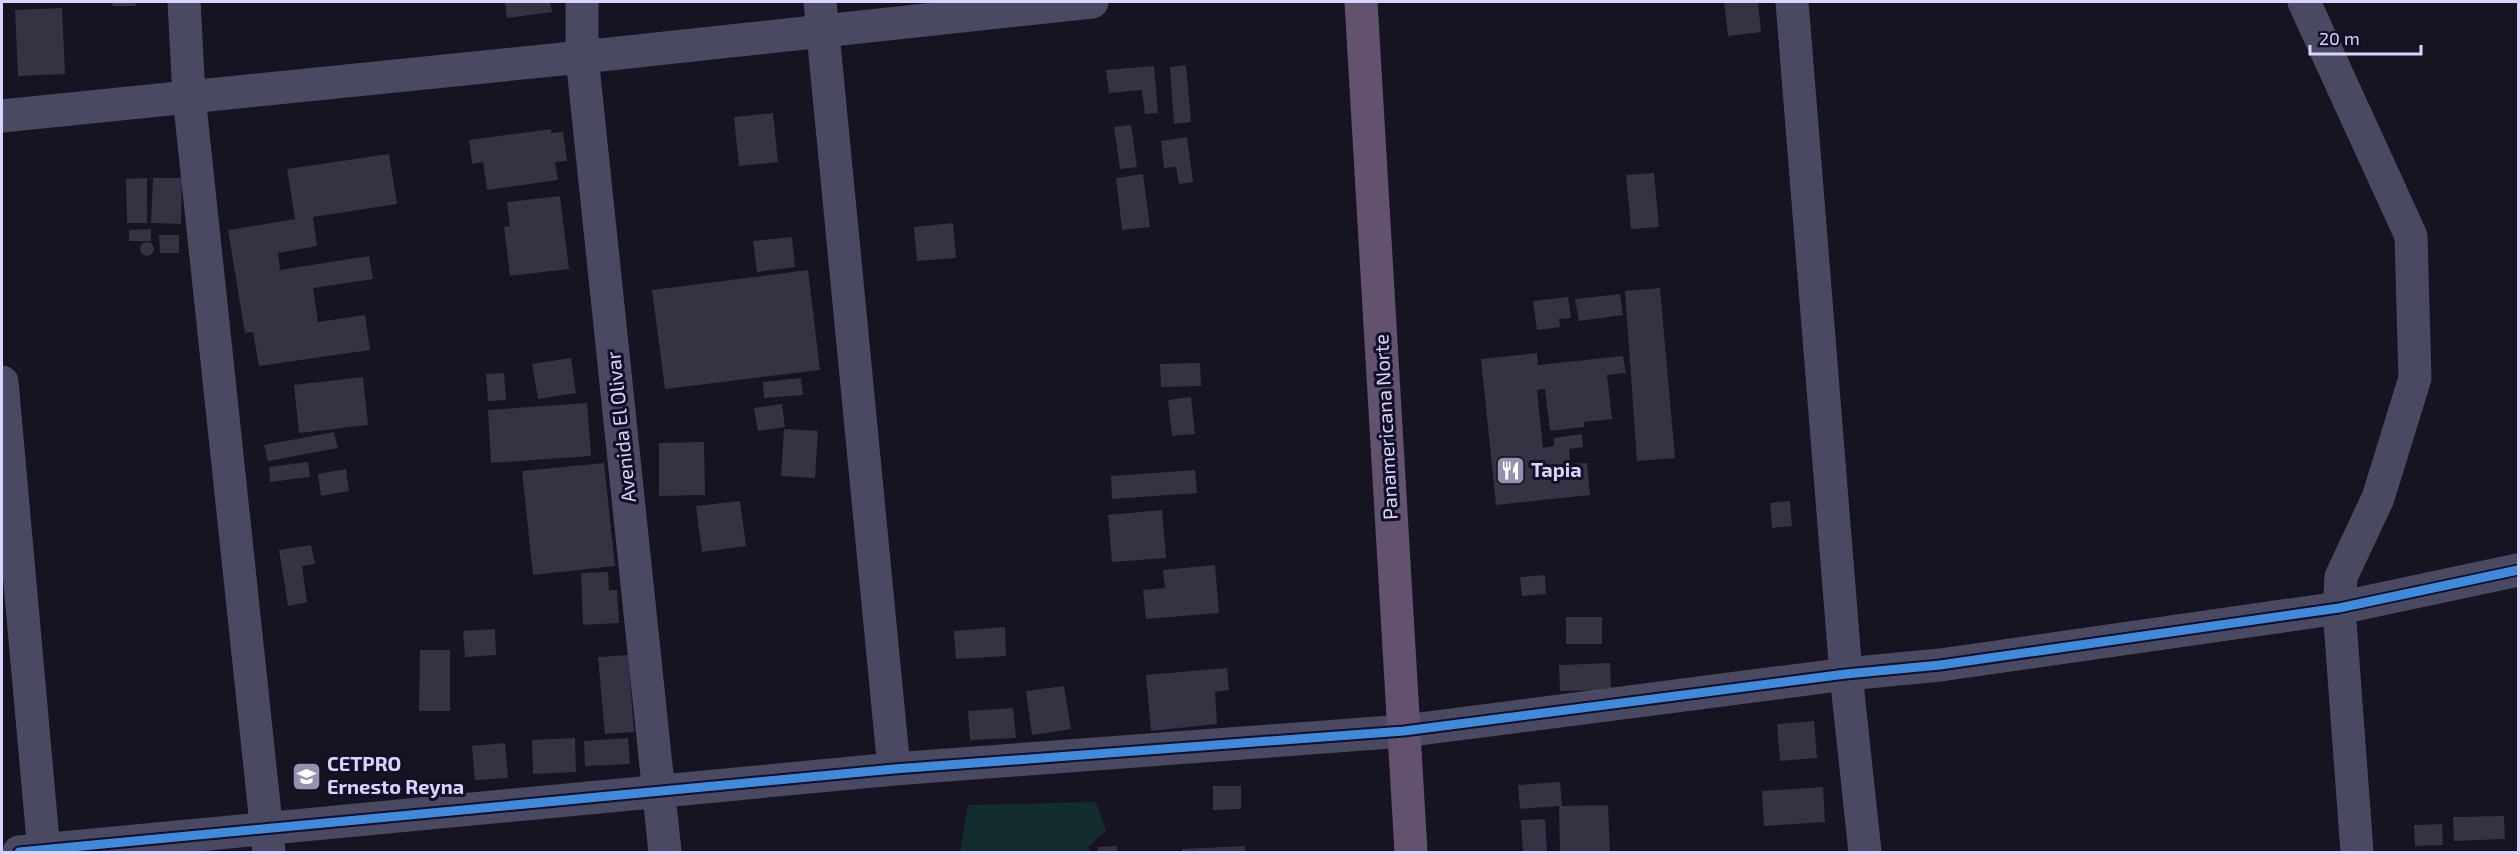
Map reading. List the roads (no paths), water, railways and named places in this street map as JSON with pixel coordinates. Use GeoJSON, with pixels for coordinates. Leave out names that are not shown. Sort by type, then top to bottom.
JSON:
{"type":"FeatureCollection","features":[{"type":"Feature","properties":{"kind":"highway","name":"Panamericana Norte"},"geometry":{"type":"LineString","coordinates":[[1361,2],[1411,852]]}},
{"type":"Feature","properties":{"kind":"street"},"geometry":{"type":"LineString","coordinates":[[184,2],[189,96],[268,840]]}},
{"type":"Feature","properties":{"kind":"street","name":"Avenida El Olivar"},"geometry":{"type":"LineString","coordinates":[[582,2],[582,57],[665,852]]}},
{"type":"Feature","properties":{"kind":"street"},"geometry":{"type":"LineString","coordinates":[[2,116],[582,57],[822,15],[1092,2]]}},
{"type":"Feature","properties":{"kind":"street"},"geometry":{"type":"LineString","coordinates":[[1792,2],[1846,674],[1865,852]]}},
{"type":"Feature","properties":{"kind":"street"},"geometry":{"type":"LineString","coordinates":[[2304,2],[2411,236],[2415,378],[2378,498],[2341,577],[2339,608],[2357,852]]}},
{"type":"Feature","properties":{"kind":"street"},"geometry":{"type":"LineString","coordinates":[[822,15],[894,769]]}},
{"type":"Feature","properties":{"kind":"street"},"geometry":{"type":"LineString","coordinates":[[2,382],[35,852],[268,840],[660,791],[894,769],[1404,731],[1846,674],[1940,665],[2339,608],[2518,570]]}},
{"type":"Feature","properties":{"kind":"place","name":"Tapia"},"geometry":{"type":"Point","coordinates":[1510,470]}},
{"type":"Feature","properties":{"kind":"place","name":"CETPRO Ernesto Reyna"},"geometry":{"type":"Point","coordinates":[306,776]}}]}
